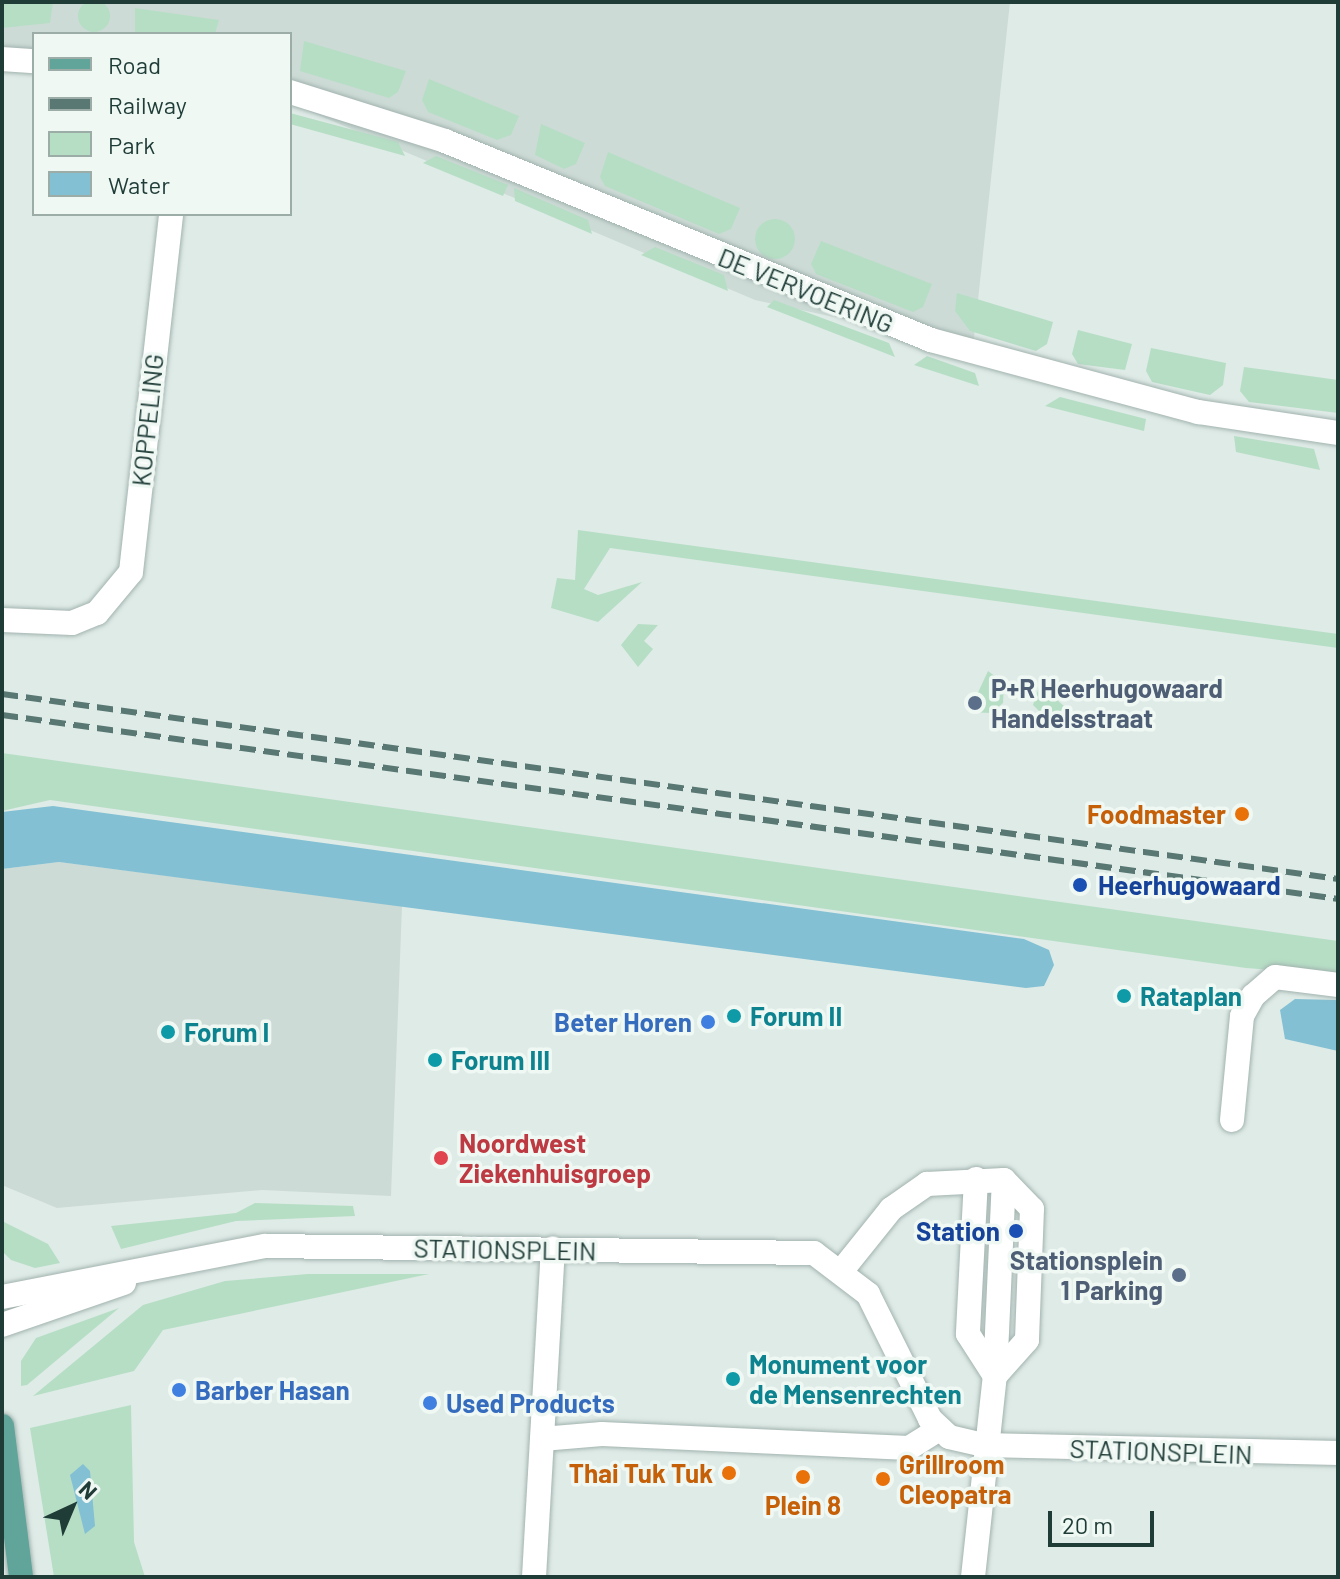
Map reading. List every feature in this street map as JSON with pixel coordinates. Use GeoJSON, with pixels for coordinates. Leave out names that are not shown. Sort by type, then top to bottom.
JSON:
{"type":"FeatureCollection","features":[{"type":"Feature","properties":{"kind":"main road"},"geometry":{"type":"LineString","coordinates":[[2,1426],[21,1577]]}},
{"type":"Feature","properties":{"kind":"street"},"geometry":{"type":"LineString","coordinates":[[2,59],[32,61]]}},
{"type":"Feature","properties":{"kind":"street","name":"DE VERVOERING"},"geometry":{"type":"LineString","coordinates":[[292,93],[445,141],[931,340],[1198,412],[1338,433]]}},
{"type":"Feature","properties":{"kind":"street","name":"KOPPELING"},"geometry":{"type":"LineString","coordinates":[[2,620],[72,623],[97,613],[131,572],[171,216]]}},
{"type":"Feature","properties":{"kind":"street"},"geometry":{"type":"LineString","coordinates":[[1232,1120],[1242,1016],[1253,996],[1275,977],[1338,985]]}},
{"type":"Feature","properties":{"kind":"street"},"geometry":{"type":"LineString","coordinates":[[976,1179],[968,1334],[995,1376]]}},
{"type":"Feature","properties":{"kind":"street"},"geometry":{"type":"LineString","coordinates":[[843,1269],[891,1209],[927,1184],[976,1179],[1004,1180],[995,1376],[984,1445],[973,1577]]}},
{"type":"Feature","properties":{"kind":"street","name":"STATIONSPLEIN"},"geometry":{"type":"LineString","coordinates":[[2,1297],[265,1246],[784,1250],[814,1253],[843,1269],[878,1310],[939,1429],[984,1445],[1338,1453]]}},
{"type":"Feature","properties":{"kind":"street"},"geometry":{"type":"LineString","coordinates":[[534,1577],[553,1249]]}},
{"type":"Feature","properties":{"kind":"street","name":"STATIONSPLEIN"},"geometry":{"type":"LineString","coordinates":[[2,1325],[164,1267]]}},
{"type":"Feature","properties":{"kind":"street"},"geometry":{"type":"LineString","coordinates":[[542,1439],[602,1434],[909,1448],[939,1429]]}},
{"type":"Feature","properties":{"kind":"shaded area"},"geometry":{"type":"Polygon","coordinates":[[[2,2],[1010,2],[973,347],[755,300],[292,104],[292,32],[32,32],[32,64],[2,64],[2,2]]]}},
{"type":"Feature","properties":{"kind":"shaded area"},"geometry":{"type":"Polygon","coordinates":[[[59,862],[402,906],[391,1196],[262,1190],[57,1208],[4,1186],[2,869],[59,862]]]}},
{"type":"Feature","properties":{"kind":"green space"},"geometry":{"type":"Polygon","coordinates":[[[94,0],[106,4],[110,16],[106,28],[94,32],[82,28],[78,16],[82,4],[94,0]]]}},
{"type":"Feature","properties":{"kind":"green space"},"geometry":{"type":"Polygon","coordinates":[[[2,2],[53,2],[50,23],[2,28],[2,2]]]}},
{"type":"Feature","properties":{"kind":"green space"},"geometry":{"type":"Polygon","coordinates":[[[135,8],[219,20],[216,32],[135,32],[135,8]]]}},
{"type":"Feature","properties":{"kind":"green space"},"geometry":{"type":"Polygon","coordinates":[[[304,41],[406,71],[398,92],[389,98],[300,71],[304,41]]]}},
{"type":"Feature","properties":{"kind":"green space"},"geometry":{"type":"Polygon","coordinates":[[[429,79],[519,116],[511,135],[497,140],[428,112],[422,100],[429,79]]]}},
{"type":"Feature","properties":{"kind":"green space"},"geometry":{"type":"Polygon","coordinates":[[[292,114],[398,142],[405,156],[292,125],[292,114]]]}},
{"type":"Feature","properties":{"kind":"green space"},"geometry":{"type":"Polygon","coordinates":[[[541,124],[585,143],[576,164],[564,169],[535,155],[541,124]]]}},
{"type":"Feature","properties":{"kind":"green space"},"geometry":{"type":"Polygon","coordinates":[[[608,152],[740,208],[731,229],[719,234],[605,186],[600,177],[608,152]]]}},
{"type":"Feature","properties":{"kind":"green space"},"geometry":{"type":"Polygon","coordinates":[[[436,156],[508,185],[503,196],[423,163],[436,156]]]}},
{"type":"Feature","properties":{"kind":"green space"},"geometry":{"type":"Polygon","coordinates":[[[514,188],[588,220],[592,234],[515,201],[514,188]]]}},
{"type":"Feature","properties":{"kind":"green space"},"geometry":{"type":"Polygon","coordinates":[[[775,219],[789,225],[795,239],[789,253],[775,259],[761,253],[755,239],[761,225],[775,219]]]}},
{"type":"Feature","properties":{"kind":"green space"},"geometry":{"type":"Polygon","coordinates":[[[821,241],[932,284],[923,307],[913,312],[816,274],[811,264],[821,241]]]}},
{"type":"Feature","properties":{"kind":"green space"},"geometry":{"type":"Polygon","coordinates":[[[655,247],[724,275],[728,291],[641,255],[655,247]]]}},
{"type":"Feature","properties":{"kind":"green space"},"geometry":{"type":"Polygon","coordinates":[[[957,293],[1053,322],[1047,344],[1036,351],[970,331],[955,311],[957,293]]]}},
{"type":"Feature","properties":{"kind":"green space"},"geometry":{"type":"Polygon","coordinates":[[[774,300],[889,343],[895,357],[767,307],[774,300]]]}},
{"type":"Feature","properties":{"kind":"green space"},"geometry":{"type":"Polygon","coordinates":[[[1078,330],[1132,344],[1125,370],[1078,364],[1072,354],[1078,330]]]}},
{"type":"Feature","properties":{"kind":"green space"},"geometry":{"type":"Polygon","coordinates":[[[1151,348],[1226,363],[1223,385],[1210,395],[1152,382],[1146,371],[1151,348]]]}},
{"type":"Feature","properties":{"kind":"green space"},"geometry":{"type":"Polygon","coordinates":[[[927,356],[975,373],[979,386],[914,365],[927,356]]]}},
{"type":"Feature","properties":{"kind":"green space"},"geometry":{"type":"Polygon","coordinates":[[[1244,367],[1338,380],[1338,413],[1249,402],[1240,391],[1244,367]]]}},
{"type":"Feature","properties":{"kind":"green space"},"geometry":{"type":"Polygon","coordinates":[[[1060,397],[1146,419],[1144,431],[1045,406],[1060,397]]]}},
{"type":"Feature","properties":{"kind":"green space"},"geometry":{"type":"Polygon","coordinates":[[[1234,436],[1314,449],[1320,470],[1236,452],[1234,436]]]}},
{"type":"Feature","properties":{"kind":"green space"},"geometry":{"type":"Polygon","coordinates":[[[578,530],[1338,634],[1338,648],[610,548],[584,589],[598,595],[642,582],[598,622],[551,608],[557,578],[575,580],[578,530]]]}},
{"type":"Feature","properties":{"kind":"green space"},"geometry":{"type":"Polygon","coordinates":[[[638,624],[658,625],[644,641],[653,649],[638,667],[621,645],[638,624]]]}},
{"type":"Feature","properties":{"kind":"green space"},"geometry":{"type":"Polygon","coordinates":[[[988,671],[1004,683],[1003,703],[991,713],[969,712],[988,671]]]}},
{"type":"Feature","properties":{"kind":"green space"},"geometry":{"type":"Polygon","coordinates":[[[1051,681],[1069,682],[1056,699],[1064,706],[1052,724],[1033,705],[1039,687],[1051,681]]]}},
{"type":"Feature","properties":{"kind":"green space"},"geometry":{"type":"Polygon","coordinates":[[[2,753],[1338,941],[1338,975],[1246,968],[50,800],[2,811],[2,753]]]}},
{"type":"Feature","properties":{"kind":"green space"},"geometry":{"type":"Polygon","coordinates":[[[255,1203],[353,1206],[355,1216],[236,1221],[121,1249],[111,1226],[236,1213],[255,1203]]]}},
{"type":"Feature","properties":{"kind":"green space"},"geometry":{"type":"Polygon","coordinates":[[[2,1221],[48,1244],[60,1263],[35,1268],[11,1260],[2,1251],[2,1221]]]}},
{"type":"Feature","properties":{"kind":"green space"},"geometry":{"type":"Polygon","coordinates":[[[308,1274],[429,1274],[163,1330],[134,1371],[33,1396],[143,1305],[225,1281],[308,1274]]]}},
{"type":"Feature","properties":{"kind":"green space"},"geometry":{"type":"Polygon","coordinates":[[[119,1308],[27,1385],[21,1386],[21,1361],[36,1338],[119,1308]]]}},
{"type":"Feature","properties":{"kind":"green space"},"geometry":{"type":"Polygon","coordinates":[[[131,1405],[134,1542],[145,1577],[54,1577],[30,1428],[131,1405]]]}},
{"type":"Feature","properties":{"kind":"water"},"geometry":{"type":"Polygon","coordinates":[[[53,806],[1024,939],[1049,950],[1054,965],[1044,986],[1026,988],[59,862],[2,869],[2,812],[53,806]]]}},
{"type":"Feature","properties":{"kind":"water"},"geometry":{"type":"Polygon","coordinates":[[[1295,999],[1338,1000],[1338,1051],[1285,1039],[1280,1010],[1295,999]]]}},
{"type":"Feature","properties":{"kind":"water"},"geometry":{"type":"Polygon","coordinates":[[[83,1464],[90,1471],[95,1526],[85,1534],[70,1475],[83,1464]]]}},
{"type":"Feature","properties":{"kind":"railway"},"geometry":{"type":"LineString","coordinates":[[2,694],[1338,879]]}},
{"type":"Feature","properties":{"kind":"railway"},"geometry":{"type":"LineString","coordinates":[[2,715],[1338,899]]}},
{"type":"Feature","properties":{"kind":"place","name":"P+R Heerhugowaard Handelsstraat"},"geometry":{"type":"Point","coordinates":[975,703]}},
{"type":"Feature","properties":{"kind":"place","name":"Foodmaster"},"geometry":{"type":"Point","coordinates":[1242,814]}},
{"type":"Feature","properties":{"kind":"place","name":"Heerhugowaard"},"geometry":{"type":"Point","coordinates":[1080,885]}},
{"type":"Feature","properties":{"kind":"place","name":"Rataplan"},"geometry":{"type":"Point","coordinates":[1124,996]}},
{"type":"Feature","properties":{"kind":"place","name":"Forum II"},"geometry":{"type":"Point","coordinates":[734,1016]}},
{"type":"Feature","properties":{"kind":"place","name":"Beter Horen"},"geometry":{"type":"Point","coordinates":[708,1022]}},
{"type":"Feature","properties":{"kind":"place","name":"Forum I"},"geometry":{"type":"Point","coordinates":[168,1032]}},
{"type":"Feature","properties":{"kind":"place","name":"Forum III"},"geometry":{"type":"Point","coordinates":[435,1060]}},
{"type":"Feature","properties":{"kind":"place","name":"Noordwest Ziekenhuisgroep"},"geometry":{"type":"Point","coordinates":[441,1158]}},
{"type":"Feature","properties":{"kind":"place","name":"Station"},"geometry":{"type":"Point","coordinates":[1016,1231]}},
{"type":"Feature","properties":{"kind":"place","name":"Stationsplein 1 Parking"},"geometry":{"type":"Point","coordinates":[1179,1275]}},
{"type":"Feature","properties":{"kind":"place","name":"Monument voor de Mensenrechten"},"geometry":{"type":"Point","coordinates":[733,1379]}},
{"type":"Feature","properties":{"kind":"place","name":"Barber Hasan"},"geometry":{"type":"Point","coordinates":[179,1390]}},
{"type":"Feature","properties":{"kind":"place","name":"Used Products"},"geometry":{"type":"Point","coordinates":[430,1403]}},
{"type":"Feature","properties":{"kind":"place","name":"Thai Tuk Tuk"},"geometry":{"type":"Point","coordinates":[729,1473]}},
{"type":"Feature","properties":{"kind":"place","name":"Plein 8"},"geometry":{"type":"Point","coordinates":[803,1477]}},
{"type":"Feature","properties":{"kind":"place","name":"Grillroom Cleopatra"},"geometry":{"type":"Point","coordinates":[883,1479]}}]}
